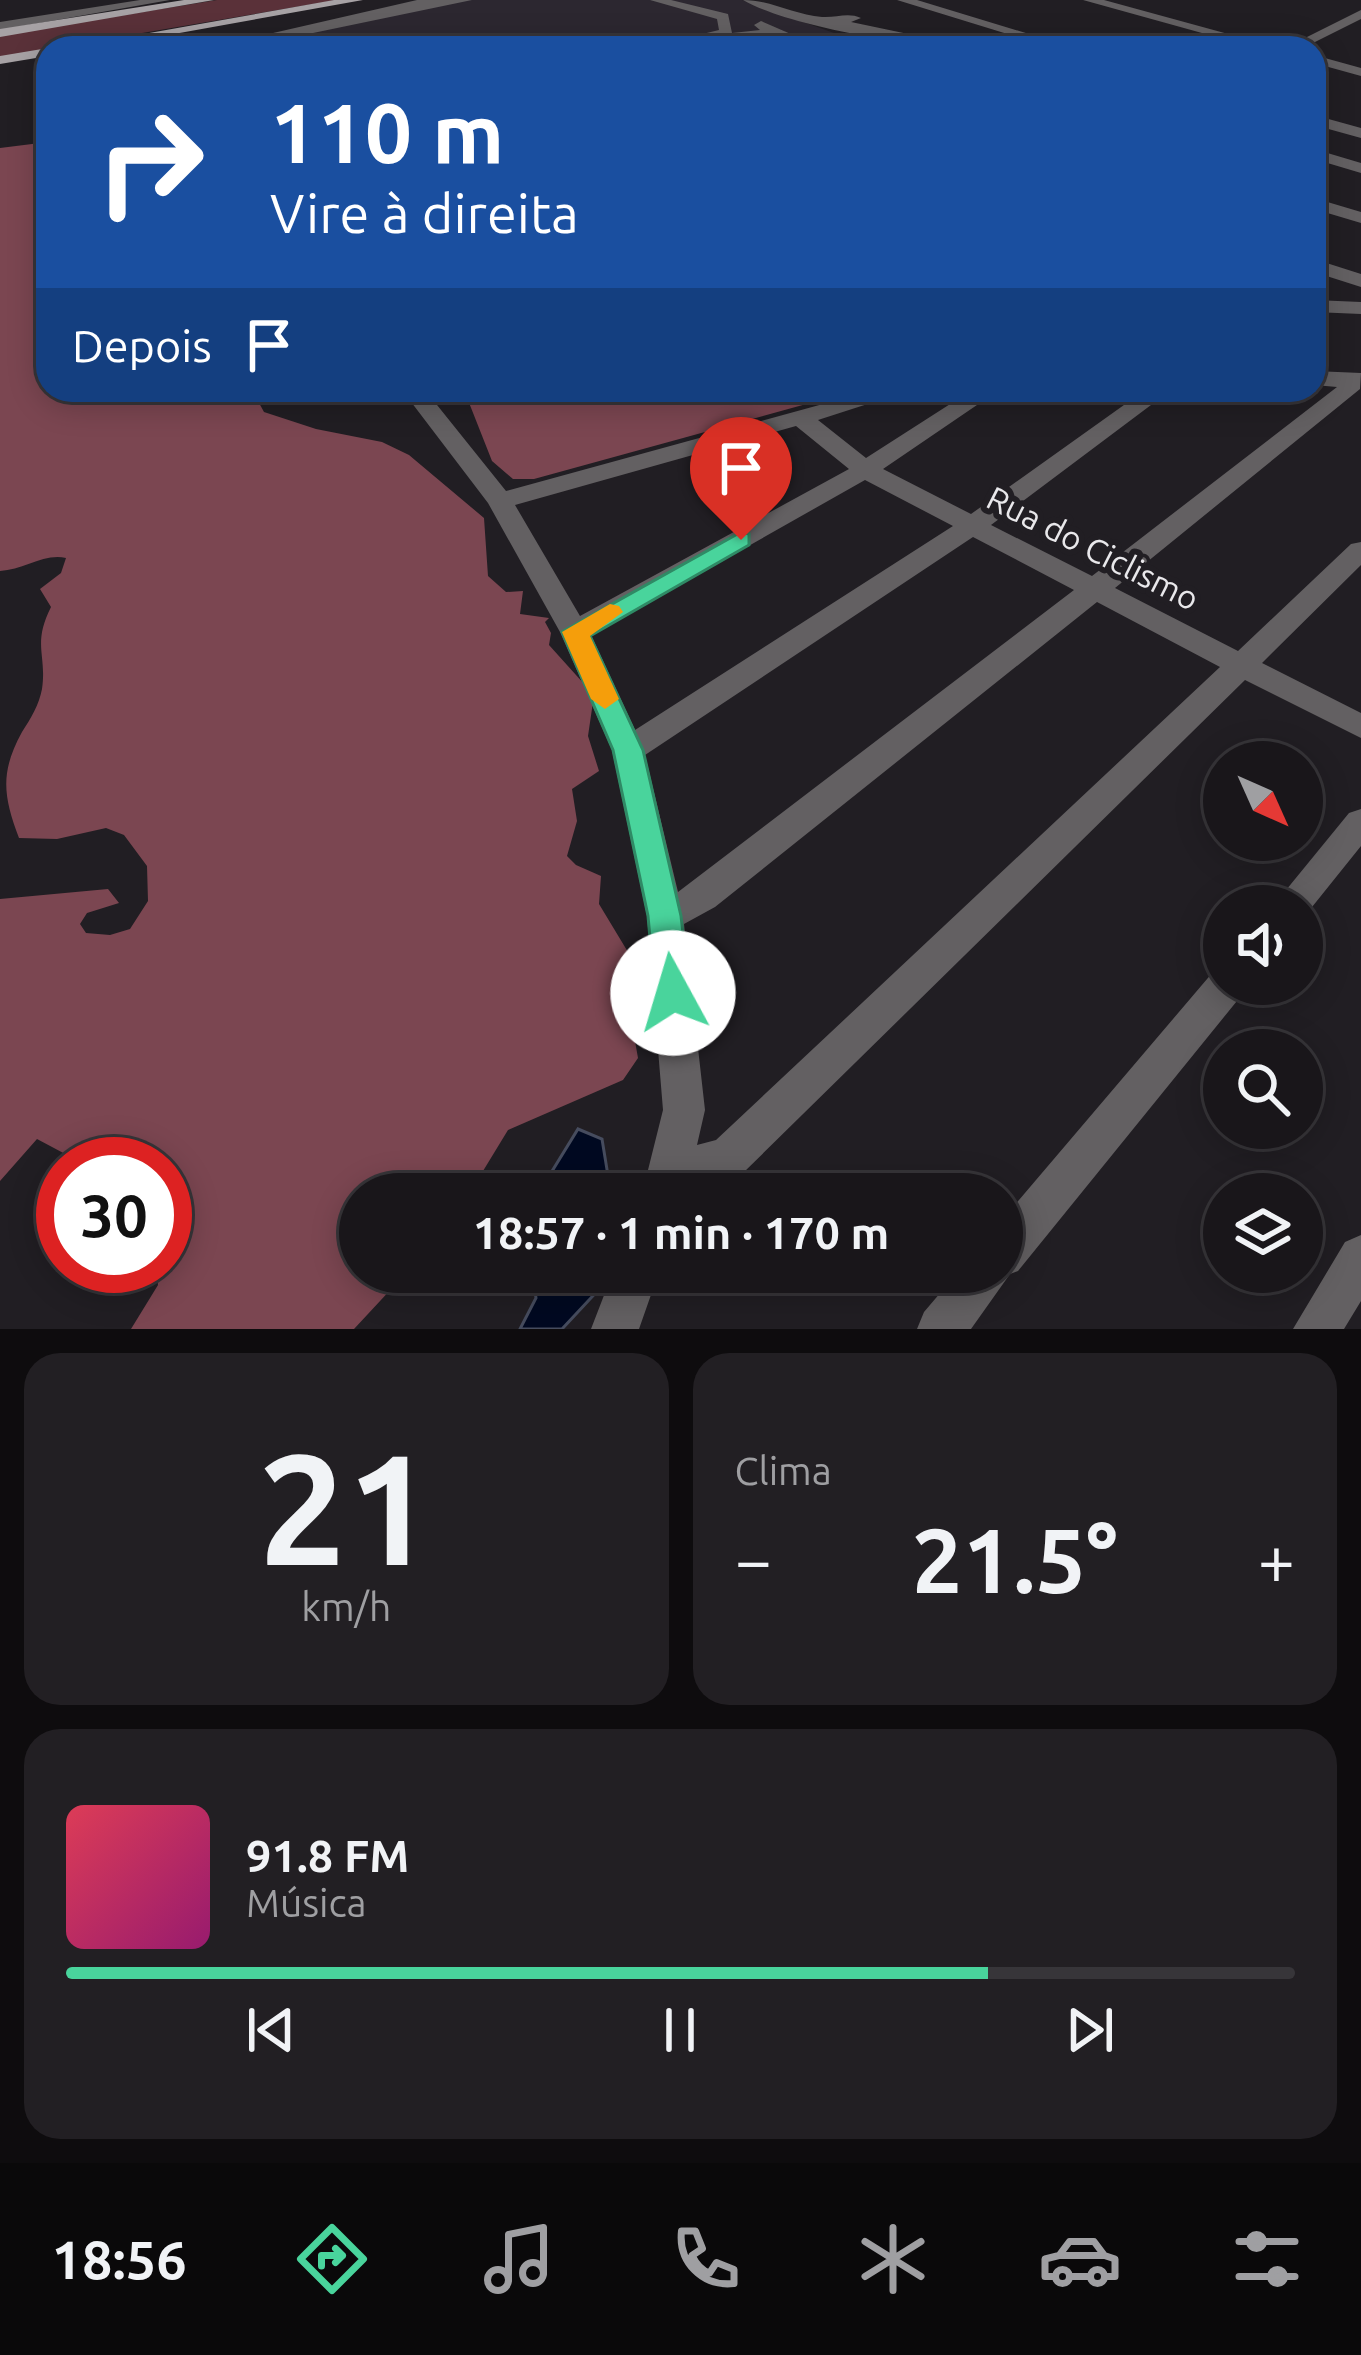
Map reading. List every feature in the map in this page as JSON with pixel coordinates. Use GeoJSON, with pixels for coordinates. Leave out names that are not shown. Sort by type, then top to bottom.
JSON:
{"type":"FeatureCollection","features":[{"type":"Feature","properties":{"kind":"main road"},"geometry":{"type":"LineString","coordinates":[[0,30],[208,0]]}},
{"type":"Feature","properties":{"kind":"main road"},"geometry":{"type":"LineString","coordinates":[[146,36],[357,0]]}},
{"type":"Feature","properties":{"kind":"main road"},"geometry":{"type":"LineString","coordinates":[[0,60],[36,54]]}},
{"type":"Feature","properties":{"kind":"street"},"geometry":{"type":"LineString","coordinates":[[93,11],[115,0]]}},
{"type":"Feature","properties":{"kind":"street"},"geometry":{"type":"LineString","coordinates":[[0,30],[164,0]]}},
{"type":"Feature","properties":{"kind":"street"},"geometry":{"type":"LineString","coordinates":[[281,36],[434,0]]}},
{"type":"Feature","properties":{"kind":"street"},"geometry":{"type":"LineString","coordinates":[[382,13],[466,0]]}},
{"type":"Feature","properties":{"kind":"street"},"geometry":{"type":"LineString","coordinates":[[656,0],[723,16],[726,32],[718,36]]}},
{"type":"Feature","properties":{"kind":"street"},"geometry":{"type":"LineString","coordinates":[[713,0],[791,36]]}},
{"type":"Feature","properties":{"kind":"street"},"geometry":{"type":"LineString","coordinates":[[749,0],[904,36]]}},
{"type":"Feature","properties":{"kind":"street"},"geometry":{"type":"LineString","coordinates":[[903,0],[1027,36]]}},
{"type":"Feature","properties":{"kind":"street"},"geometry":{"type":"LineString","coordinates":[[1089,0],[1226,36]]}},
{"type":"Feature","properties":{"kind":"street"},"geometry":{"type":"LineString","coordinates":[[238,36],[292,12]]}},
{"type":"Feature","properties":{"kind":"street"},"geometry":{"type":"LineString","coordinates":[[0,13],[14,13],[22,20],[19,24]]}},
{"type":"Feature","properties":{"kind":"street"},"geometry":{"type":"LineString","coordinates":[[834,23],[871,14]]}},
{"type":"Feature","properties":{"kind":"street"},"geometry":{"type":"LineString","coordinates":[[1316,36],[1361,14]]}},
{"type":"Feature","properties":{"kind":"street"},"geometry":{"type":"LineString","coordinates":[[737,36],[748,32],[754,22]]}},
{"type":"Feature","properties":{"kind":"street"},"geometry":{"type":"LineString","coordinates":[[745,36],[780,31]]}},
{"type":"Feature","properties":{"kind":"street"},"geometry":{"type":"LineString","coordinates":[[1326,62],[1361,72]]}},
{"type":"Feature","properties":{"kind":"street"},"geometry":{"type":"LineString","coordinates":[[1326,123],[1361,133]]}},
{"type":"Feature","properties":{"kind":"street"},"geometry":{"type":"LineString","coordinates":[[1326,158],[1361,168]]}},
{"type":"Feature","properties":{"kind":"street"},"geometry":{"type":"LineString","coordinates":[[1326,207],[1361,218]]}},
{"type":"Feature","properties":{"kind":"street"},"geometry":{"type":"LineString","coordinates":[[1326,269],[1358,280],[1359,292],[1358,308],[1326,307]]}},
{"type":"Feature","properties":{"kind":"street"},"geometry":{"type":"LineString","coordinates":[[665,916],[702,898],[1354,380]]}},
{"type":"Feature","properties":{"kind":"street"},"geometry":{"type":"LineString","coordinates":[[422,402],[500,501],[575,632],[628,750],[665,916],[684,1110],[670,1173]]}},
{"type":"Feature","properties":{"kind":"street"},"geometry":{"type":"LineString","coordinates":[[500,501],[858,402]]}},
{"type":"Feature","properties":{"kind":"street"},"geometry":{"type":"LineString","coordinates":[[575,632],[865,470],[970,402]]}},
{"type":"Feature","properties":{"kind":"street"},"geometry":{"type":"LineString","coordinates":[[628,750],[973,526],[1144,402]]}},
{"type":"Feature","properties":{"kind":"street","name":"Rua do Ciclismo"},"geometry":{"type":"LineString","coordinates":[[801,418],[865,470],[1361,727]]}},
{"type":"Feature","properties":{"kind":"street"},"geometry":{"type":"LineString","coordinates":[[693,1173],[728,1159],[1361,550]]}},
{"type":"Feature","properties":{"kind":"street"},"geometry":{"type":"LineString","coordinates":[[1308,885],[1361,822]]}},
{"type":"Feature","properties":{"kind":"street"},"geometry":{"type":"LineString","coordinates":[[1023,1231],[1210,1005]]}},
{"type":"Feature","properties":{"kind":"street"},"geometry":{"type":"LineString","coordinates":[[1318,1329],[1361,1258]]}},
{"type":"Feature","properties":{"kind":"street"},"geometry":{"type":"LineString","coordinates":[[615,1329],[628,1293]]}},
{"type":"Feature","properties":{"kind":"street"},"geometry":{"type":"LineString","coordinates":[[941,1329],[971,1293]]}},
{"type":"Feature","properties":{"kind":"shaded area"},"geometry":{"type":"Polygon","coordinates":[[[217,0],[337,0],[124,36],[36,36],[36,51],[0,57],[0,35],[217,0]]]}},
{"type":"Feature","properties":{"kind":"shaded area"},"geometry":{"type":"Polygon","coordinates":[[[453,0],[742,0],[842,36],[296,36],[453,0]]]}},
{"type":"Feature","properties":{"kind":"shaded area"},"geometry":{"type":"Polygon","coordinates":[[[36,144],[36,402],[259,402],[264,412],[316,429],[382,442],[409,455],[484,518],[488,576],[506,592],[523,591],[520,614],[549,618],[545,622],[551,633],[549,645],[594,695],[588,736],[599,771],[572,789],[577,821],[567,856],[601,876],[599,904],[634,962],[630,1013],[638,1058],[623,1080],[508,1130],[482,1173],[339,1173],[339,1293],[387,1293],[354,1329],[131,1329],[153,1293],[192,1293],[192,1137],[36,1137],[0,1181],[0,899],[108,889],[119,903],[87,913],[80,924],[86,933],[110,935],[130,929],[148,901],[147,866],[124,835],[106,828],[57,839],[19,838],[7,797],[7,772],[42,689],[41,640],[51,607],[40,589],[61,573],[66,558],[0,571],[0,148],[36,144]]]}},
{"type":"Feature","properties":{"kind":"shaded area"},"geometry":{"type":"Polygon","coordinates":[[[469,402],[813,402],[534,479],[513,479],[492,461],[469,402]]]}},
{"type":"Feature","properties":{"kind":"water"},"geometry":{"type":"Polygon","coordinates":[[[578,1129],[602,1139],[608,1173],[551,1173],[578,1129]]]}},
{"type":"Feature","properties":{"kind":"water"},"geometry":{"type":"Polygon","coordinates":[[[535,1293],[596,1293],[562,1329],[520,1329],[535,1293]]]}},
{"type":"Feature","properties":{"kind":"slow traffic"},"geometry":{"type":"LineString","coordinates":[[605,699],[575,632],[610,612]]}},
{"type":"Feature","properties":{"kind":"route"},"geometry":{"type":"LineString","coordinates":[[673,993],[665,916],[628,750],[575,632],[741,540]]}}]}
